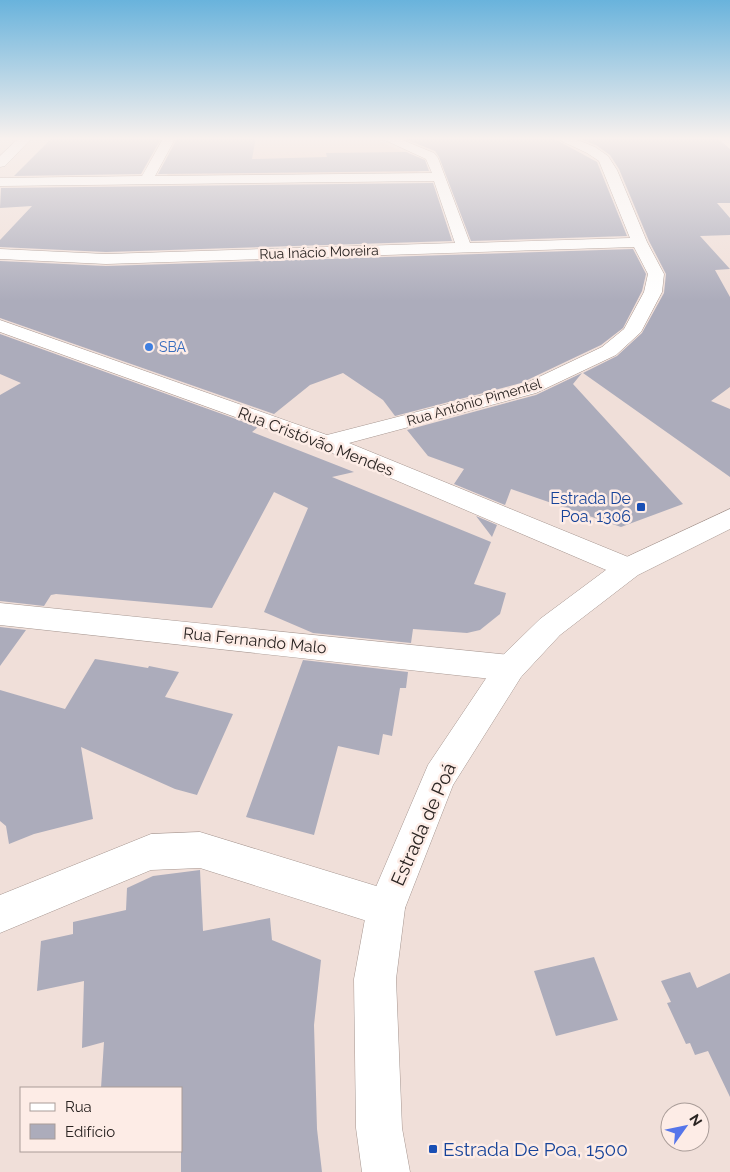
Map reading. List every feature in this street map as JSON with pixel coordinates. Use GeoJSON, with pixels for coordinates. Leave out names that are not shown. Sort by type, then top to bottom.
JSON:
{"type":"FeatureCollection","features":[{"type":"Feature","properties":{"kind":"street"},"geometry":{"type":"LineString","coordinates":[[445,192],[464,247]]}},
{"type":"Feature","properties":{"kind":"street","name":"Rua Antônio Pimentel"},"geometry":{"type":"LineString","coordinates":[[326,442],[530,389],[609,351],[632,332],[656,283],[656,274],[639,242],[619,192]]}},
{"type":"Feature","properties":{"kind":"street","name":"Rua Inácio Moreira"},"geometry":{"type":"LineString","coordinates":[[0,254],[106,258],[639,242]]}},
{"type":"Feature","properties":{"kind":"street","name":"Rua Cristóvão Mendes"},"geometry":{"type":"LineString","coordinates":[[0,326],[326,442],[628,568]]}},
{"type":"Feature","properties":{"kind":"street","name":"Estrada de Poá"},"geometry":{"type":"LineString","coordinates":[[386,1172],[379,1128],[375,979],[386,908],[440,776],[510,668],[550,627],[628,568],[730,518]]}},
{"type":"Feature","properties":{"kind":"street","name":"Rua Fernando Malo"},"geometry":{"type":"LineString","coordinates":[[0,614],[510,668]]}},
{"type":"Feature","properties":{"kind":"street"},"geometry":{"type":"LineString","coordinates":[[0,914],[151,852],[200,850],[386,908]]}},
{"type":"Feature","properties":{"kind":"building"},"geometry":{"type":"Polygon","coordinates":[[[1,192],[436,192],[452,241],[106,252],[0,247],[0,240],[32,206],[0,208],[1,192]]]}},
{"type":"Feature","properties":{"kind":"building"},"geometry":{"type":"Polygon","coordinates":[[[452,192],[609,192],[627,236],[471,241],[452,192]]]}},
{"type":"Feature","properties":{"kind":"building"},"geometry":{"type":"Polygon","coordinates":[[[628,192],[730,192],[730,203],[717,203],[730,218],[730,235],[700,236],[730,269],[715,270],[730,297],[730,387],[711,401],[730,409],[730,477],[583,373],[617,356],[642,333],[664,293],[666,274],[649,241],[628,192]]]}},
{"type":"Feature","properties":{"kind":"building"},"geometry":{"type":"Polygon","coordinates":[[[633,249],[646,274],[642,291],[623,328],[601,345],[521,383],[395,416],[383,400],[343,373],[310,385],[274,414],[0,318],[0,261],[106,266],[633,249]]]}},
{"type":"Feature","properties":{"kind":"building"},"geometry":{"type":"Polygon","coordinates":[[[0,334],[258,427],[252,432],[354,472],[332,477],[491,542],[474,584],[506,593],[500,614],[480,630],[467,633],[413,629],[411,643],[313,633],[264,612],[308,508],[274,492],[212,608],[56,594],[51,595],[44,606],[0,601],[0,395],[21,383],[0,374],[0,334]]]}},
{"type":"Feature","properties":{"kind":"building"},"geometry":{"type":"Polygon","coordinates":[[[582,373],[573,384],[683,504],[621,527],[511,489],[505,505],[454,484],[464,469],[428,456],[407,430],[536,395],[582,373]]]}},
{"type":"Feature","properties":{"kind":"building"},"geometry":{"type":"Polygon","coordinates":[[[476,516],[497,525],[492,537],[476,516]]]}},
{"type":"Feature","properties":{"kind":"building"},"geometry":{"type":"Polygon","coordinates":[[[0,627],[26,630],[0,666],[0,627]]]}},
{"type":"Feature","properties":{"kind":"building"},"geometry":{"type":"Polygon","coordinates":[[[95,659],[179,672],[165,697],[233,714],[197,795],[175,789],[81,747],[93,819],[34,834],[9,844],[6,826],[0,821],[0,690],[65,709],[95,659]]]}},
{"type":"Feature","properties":{"kind":"building"},"geometry":{"type":"Polygon","coordinates":[[[303,660],[408,672],[406,688],[400,688],[392,736],[383,734],[379,755],[338,746],[314,835],[246,817],[303,660]]]}},
{"type":"Feature","properties":{"kind":"building"},"geometry":{"type":"Polygon","coordinates":[[[200,870],[203,931],[270,918],[272,940],[321,960],[314,1025],[317,1129],[322,1172],[181,1172],[182,1087],[101,1087],[104,1042],[82,1048],[84,981],[37,991],[41,941],[73,934],[73,922],[126,910],[127,888],[153,876],[200,870]]]}},
{"type":"Feature","properties":{"kind":"building"},"geometry":{"type":"Polygon","coordinates":[[[594,957],[618,1020],[556,1036],[534,971],[594,957]]]}},
{"type":"Feature","properties":{"kind":"building"},"geometry":{"type":"Polygon","coordinates":[[[690,972],[697,988],[730,973],[730,1097],[708,1051],[695,1055],[690,1043],[686,1044],[667,1003],[671,1002],[661,981],[690,972]]]}},
{"type":"Feature","properties":{"kind":"place","name":"SBA"},"geometry":{"type":"Point","coordinates":[149,347]}},
{"type":"Feature","properties":{"kind":"place","name":"Estrada De Poa, 1306"},"geometry":{"type":"Point","coordinates":[641,507]}},
{"type":"Feature","properties":{"kind":"place","name":"Estrada De Poa, 1500"},"geometry":{"type":"Point","coordinates":[433,1149]}}]}
